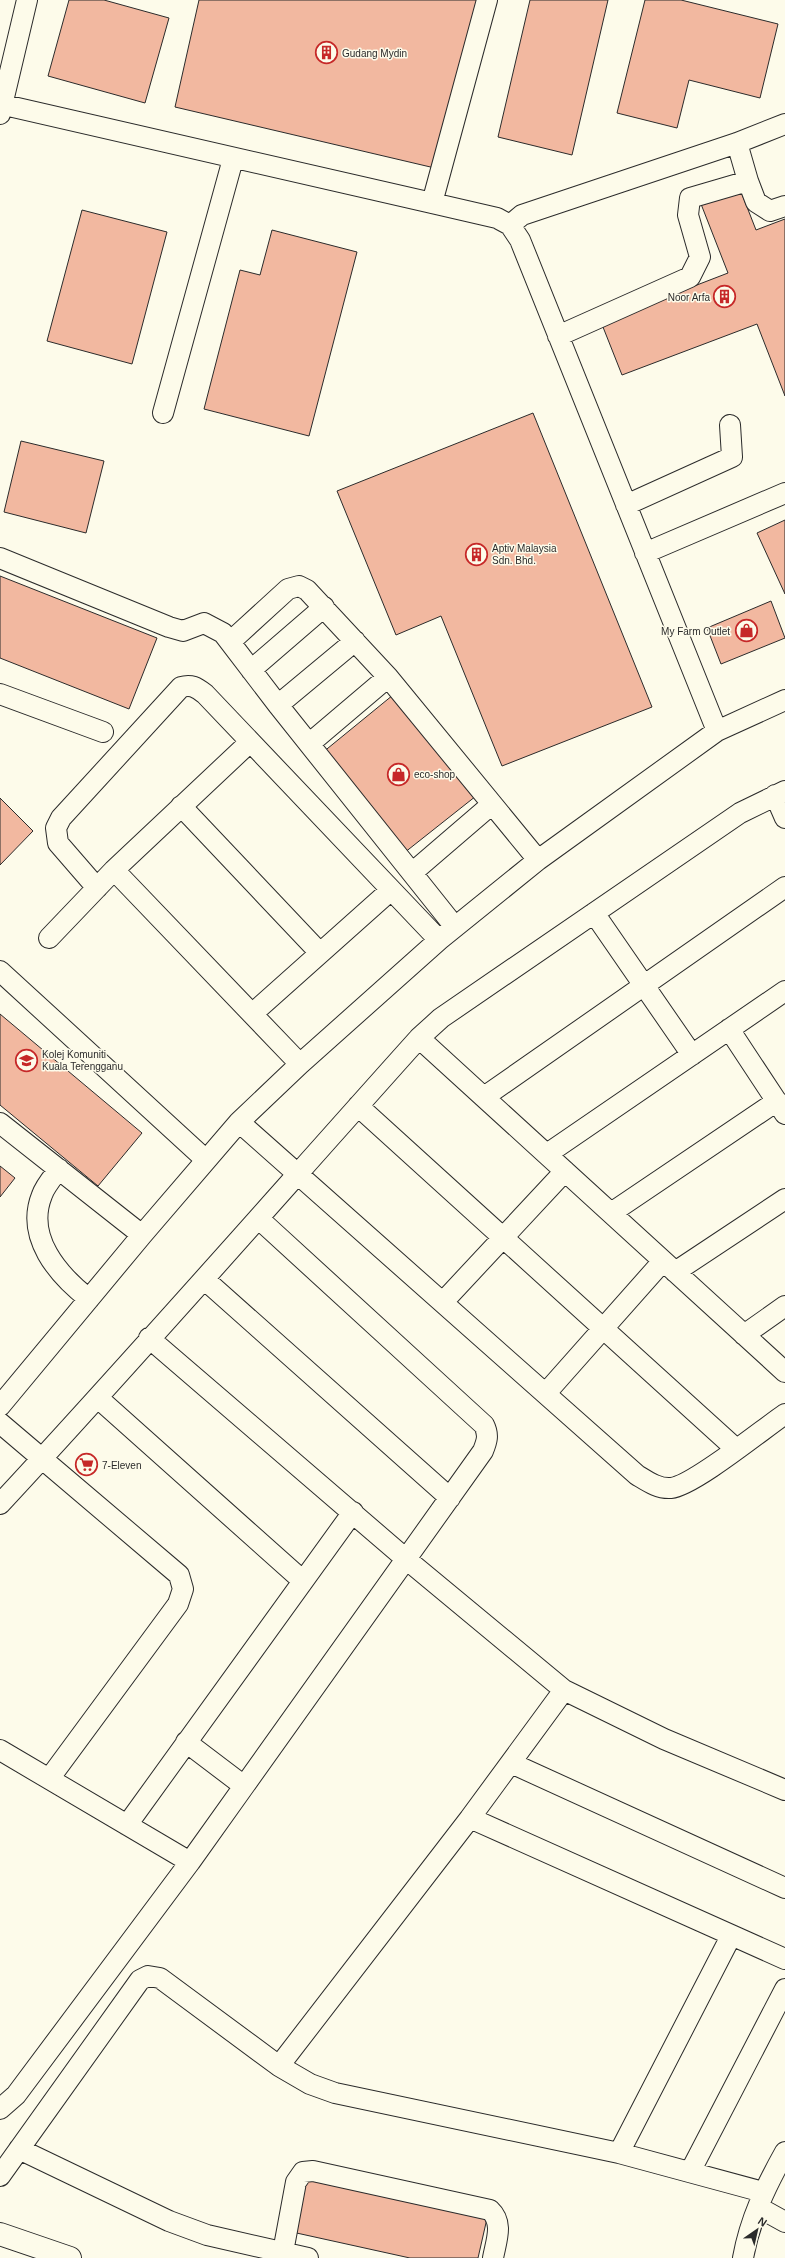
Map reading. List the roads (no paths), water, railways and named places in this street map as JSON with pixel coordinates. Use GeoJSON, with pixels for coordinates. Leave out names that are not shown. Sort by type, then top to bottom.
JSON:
{"type":"FeatureCollection","features":[{"type":"Feature","properties":{"kind":"main road"},"geometry":{"type":"LineString","coordinates":[[4,2232],[70,2258]]}},
{"type":"Feature","properties":{"kind":"street"},"geometry":{"type":"LineString","coordinates":[[27,0],[1,108],[432,203],[497,218],[510,225],[520,240],[717,731]]}},
{"type":"Feature","properties":{"kind":"street"},"geometry":{"type":"LineString","coordinates":[[432,203],[487,0]]}},
{"type":"Feature","properties":{"kind":"street"},"geometry":{"type":"LineString","coordinates":[[510,225],[522,215],[737,143],[785,124]]}},
{"type":"Feature","properties":{"kind":"street"},"geometry":{"type":"LineString","coordinates":[[737,143],[756,202],[770,211],[785,206]]}},
{"type":"Feature","properties":{"kind":"street"},"geometry":{"type":"LineString","coordinates":[[163,413],[233,159]]}},
{"type":"Feature","properties":{"kind":"street"},"geometry":{"type":"LineString","coordinates":[[558,336],[690,277],[700,257],[688,215],[690,198],[748,181]]}},
{"type":"Feature","properties":{"kind":"street"},"geometry":{"type":"LineString","coordinates":[[626,505],[732,457],[730,425]]}},
{"type":"Feature","properties":{"kind":"street"},"geometry":{"type":"LineString","coordinates":[[645,553],[785,493]]}},
{"type":"Feature","properties":{"kind":"street"},"geometry":{"type":"LineString","coordinates":[[0,558],[169,628],[183,631],[204,623],[223,633],[278,705],[413,872],[455,927]]}},
{"type":"Feature","properties":{"kind":"street"},"geometry":{"type":"LineString","coordinates":[[230,642],[288,589],[299,586],[307,590],[388,677],[538,860]]}},
{"type":"Feature","properties":{"kind":"street"},"geometry":{"type":"LineString","coordinates":[[251,670],[324,608]]}},
{"type":"Feature","properties":{"kind":"street"},"geometry":{"type":"LineString","coordinates":[[278,705],[355,641]]}},
{"type":"Feature","properties":{"kind":"street"},"geometry":{"type":"LineString","coordinates":[[309,744],[388,677]]}},
{"type":"Feature","properties":{"kind":"street"},"geometry":{"type":"LineString","coordinates":[[97,888],[58,843],[56,828],[61,818],[181,687],[188,685],[197,688],[439,940]]}},
{"type":"Feature","properties":{"kind":"street"},"geometry":{"type":"LineString","coordinates":[[0,694],[103,732]]}},
{"type":"Feature","properties":{"kind":"street"},"geometry":{"type":"LineString","coordinates":[[0,1406],[142,1235],[239,1122],[300,1064],[439,940],[538,860],[717,731],[785,700]]}},
{"type":"Feature","properties":{"kind":"street"},"geometry":{"type":"LineString","coordinates":[[49,938],[114,870],[250,742]]}},
{"type":"Feature","properties":{"kind":"street"},"geometry":{"type":"LineString","coordinates":[[0,1504],[98,1398],[149,1338],[259,1219],[298,1173],[419,1038],[441,1018],[740,813],[780,793],[785,818]]}},
{"type":"Feature","properties":{"kind":"street"},"geometry":{"type":"LineString","coordinates":[[413,872],[492,805]]}},
{"type":"Feature","properties":{"kind":"street"},"geometry":{"type":"LineString","coordinates":[[181,806],[320,953]]}},
{"type":"Feature","properties":{"kind":"street"},"geometry":{"type":"LineString","coordinates":[[114,870],[300,1064]]}},
{"type":"Feature","properties":{"kind":"street"},"geometry":{"type":"LineString","coordinates":[[484,1097],[785,887]]}},
{"type":"Feature","properties":{"kind":"street"},"geometry":{"type":"LineString","coordinates":[[252,1014],[391,890]]}},
{"type":"Feature","properties":{"kind":"street"},"geometry":{"type":"LineString","coordinates":[[594,913],[692,1055]]}},
{"type":"Feature","properties":{"kind":"street"},"geometry":{"type":"LineString","coordinates":[[0,971],[206,1160]]}},
{"type":"Feature","properties":{"kind":"street"},"geometry":{"type":"LineString","coordinates":[[547,1154],[785,991]]}},
{"type":"Feature","properties":{"kind":"street"},"geometry":{"type":"LineString","coordinates":[[611,1213],[781,1108],[729,1029]]}},
{"type":"Feature","properties":{"kind":"street"},"geometry":{"type":"LineString","coordinates":[[419,1038],[785,1372]]}},
{"type":"Feature","properties":{"kind":"street"},"geometry":{"type":"LineString","coordinates":[[358,1106],[736,1449]]}},
{"type":"Feature","properties":{"kind":"street"},"geometry":{"type":"LineString","coordinates":[[239,1122],[637,1475],[656,1486],[671,1488],[690,1481],[785,1414]]}},
{"type":"Feature","properties":{"kind":"street"},"geometry":{"type":"LineString","coordinates":[[0,1123],[142,1235]]}},
{"type":"Feature","properties":{"kind":"street"},"geometry":{"type":"LineString","coordinates":[[59,1169],[42,1193],[37,1210],[39,1227],[44,1247],[52,1263],[68,1282],[89,1299]]}},
{"type":"Feature","properties":{"kind":"street"},"geometry":{"type":"LineString","coordinates":[[443,1302],[565,1171]]}},
{"type":"Feature","properties":{"kind":"street"},"geometry":{"type":"LineString","coordinates":[[546,1393],[603,1329],[669,1266],[785,1199]]}},
{"type":"Feature","properties":{"kind":"street"},"geometry":{"type":"LineString","coordinates":[[0,2109],[16,2095],[190,1862],[450,1498],[483,1451],[487,1440],[487,1432],[484,1425],[259,1219]]}},
{"type":"Feature","properties":{"kind":"street"},"geometry":{"type":"LineString","coordinates":[[204,1279],[450,1498]]}},
{"type":"Feature","properties":{"kind":"street"},"geometry":{"type":"LineString","coordinates":[[744,1335],[785,1306]]}},
{"type":"Feature","properties":{"kind":"street"},"geometry":{"type":"LineString","coordinates":[[149,1338],[406,1559],[564,1690],[664,1739],[785,1790]]}},
{"type":"Feature","properties":{"kind":"street"},"geometry":{"type":"LineString","coordinates":[[98,1398],[303,1581]]}},
{"type":"Feature","properties":{"kind":"street"},"geometry":{"type":"LineString","coordinates":[[0,1422],[179,1575],[183,1588],[178,1604],[49,1779]]}},
{"type":"Feature","properties":{"kind":"street"},"geometry":{"type":"LineString","coordinates":[[127,1825],[353,1512]]}},
{"type":"Feature","properties":{"kind":"street"},"geometry":{"type":"LineString","coordinates":[[279,2066],[470,1818],[564,1690]]}},
{"type":"Feature","properties":{"kind":"street"},"geometry":{"type":"LineString","coordinates":[[186,1742],[244,1786]]}},
{"type":"Feature","properties":{"kind":"street"},"geometry":{"type":"LineString","coordinates":[[0,1750],[190,1862]]}},
{"type":"Feature","properties":{"kind":"street"},"geometry":{"type":"LineString","coordinates":[[511,1763],[785,1888]]}},
{"type":"Feature","properties":{"kind":"street"},"geometry":{"type":"LineString","coordinates":[[470,1818],[785,1959]]}},
{"type":"Feature","properties":{"kind":"street"},"geometry":{"type":"LineString","coordinates":[[619,2153],[731,1936]]}},
{"type":"Feature","properties":{"kind":"street"},"geometry":{"type":"LineString","coordinates":[[0,2176],[140,1980],[148,1976],[160,1978],[279,2066],[310,2084],[335,2093],[619,2153],[690,2172],[760,2200],[785,2222]]}},
{"type":"Feature","properties":{"kind":"street"},"geometry":{"type":"LineString","coordinates":[[690,2172],[785,1989]]}},
{"type":"Feature","properties":{"kind":"street"},"geometry":{"type":"LineString","coordinates":[[19,2149],[169,2221],[207,2235],[308,2258]]}},
{"type":"Feature","properties":{"kind":"street"},"geometry":{"type":"LineString","coordinates":[[743,2258],[746,2239],[760,2200],[785,2152]]}},
{"type":"Feature","properties":{"kind":"street"},"geometry":{"type":"LineString","coordinates":[[283,2252],[296,2182],[303,2172],[313,2170],[490,2210],[496,2216],[498,2225],[493,2258]]}},
{"type":"Feature","properties":{"kind":"place","name":"Gudang Mydin"},"geometry":{"type":"Point","coordinates":[326,53]}},
{"type":"Feature","properties":{"kind":"place","name":"Noor Arfa"},"geometry":{"type":"Point","coordinates":[725,297]}},
{"type":"Feature","properties":{"kind":"place","name":"Aptiv Malaysia Sdn. Bhd."},"geometry":{"type":"Point","coordinates":[476,554]}},
{"type":"Feature","properties":{"kind":"place","name":"My Farm Outlet"},"geometry":{"type":"Point","coordinates":[746,631]}},
{"type":"Feature","properties":{"kind":"place","name":"eco-shop"},"geometry":{"type":"Point","coordinates":[399,774]}},
{"type":"Feature","properties":{"kind":"place","name":"Kolej Komuniti Kuala Terengganu"},"geometry":{"type":"Point","coordinates":[27,1060]}},
{"type":"Feature","properties":{"kind":"place","name":"7-Eleven"},"geometry":{"type":"Point","coordinates":[87,1465]}}]}
